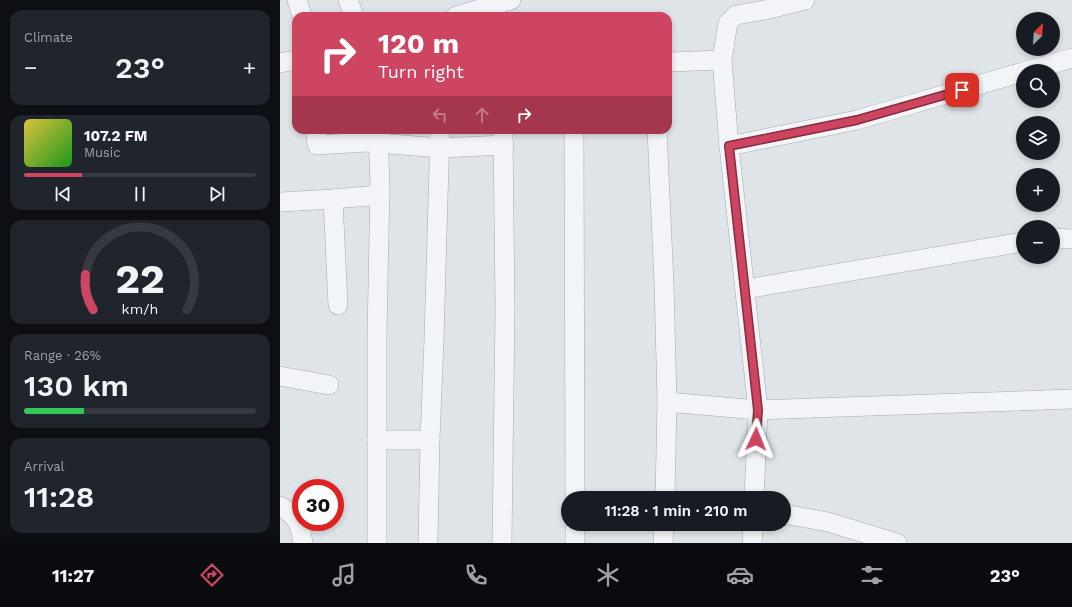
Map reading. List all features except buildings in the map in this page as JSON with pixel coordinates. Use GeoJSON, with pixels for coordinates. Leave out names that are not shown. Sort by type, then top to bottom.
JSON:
{"type":"FeatureCollection","features":[{"type":"Feature","properties":{"kind":"street"},"geometry":{"type":"LineString","coordinates":[[297,0],[301,12]]}},
{"type":"Feature","properties":{"kind":"street"},"geometry":{"type":"LineString","coordinates":[[348,0],[352,12]]}},
{"type":"Feature","properties":{"kind":"street"},"geometry":{"type":"LineString","coordinates":[[754,491],[758,410],[729,146],[722,60],[728,23],[736,15],[765,10],[805,0]]}},
{"type":"Feature","properties":{"kind":"street"},"geometry":{"type":"LineString","coordinates":[[470,12],[507,1]]}},
{"type":"Feature","properties":{"kind":"street"},"geometry":{"type":"LineString","coordinates":[[1051,64],[1072,58]]}},
{"type":"Feature","properties":{"kind":"street"},"geometry":{"type":"LineString","coordinates":[[672,62],[722,60]]}},
{"type":"Feature","properties":{"kind":"street"},"geometry":{"type":"LineString","coordinates":[[280,63],[292,61]]}},
{"type":"Feature","properties":{"kind":"street"},"geometry":{"type":"LineString","coordinates":[[729,146],[857,120],[1016,74]]}},
{"type":"Feature","properties":{"kind":"street"},"geometry":{"type":"LineString","coordinates":[[316,134],[317,144],[366,142],[378,136],[440,139],[504,137],[505,308],[502,543]]}},
{"type":"Feature","properties":{"kind":"street"},"geometry":{"type":"LineString","coordinates":[[574,134],[575,491]]}},
{"type":"Feature","properties":{"kind":"street"},"geometry":{"type":"LineString","coordinates":[[657,134],[664,283],[667,402],[665,491]]}},
{"type":"Feature","properties":{"kind":"street"},"geometry":{"type":"LineString","coordinates":[[376,543],[377,335],[380,195],[378,136]]}},
{"type":"Feature","properties":{"kind":"street"},"geometry":{"type":"LineString","coordinates":[[428,543],[440,139]]}},
{"type":"Feature","properties":{"kind":"street"},"geometry":{"type":"LineString","coordinates":[[280,202],[380,195]]}},
{"type":"Feature","properties":{"kind":"street"},"geometry":{"type":"LineString","coordinates":[[333,199],[338,305]]}},
{"type":"Feature","properties":{"kind":"street"},"geometry":{"type":"LineString","coordinates":[[1060,238],[1072,239]]}},
{"type":"Feature","properties":{"kind":"street"},"geometry":{"type":"LineString","coordinates":[[745,289],[1016,243]]}},
{"type":"Feature","properties":{"kind":"street"},"geometry":{"type":"LineString","coordinates":[[280,376],[329,385]]}},
{"type":"Feature","properties":{"kind":"street"},"geometry":{"type":"LineString","coordinates":[[667,402],[758,410],[1072,399]]}},
{"type":"Feature","properties":{"kind":"street"},"geometry":{"type":"LineString","coordinates":[[377,440],[430,440]]}},
{"type":"Feature","properties":{"kind":"street"},"geometry":{"type":"LineString","coordinates":[[280,506],[293,514],[300,527],[303,543]]}},
{"type":"Feature","properties":{"kind":"street"},"geometry":{"type":"LineString","coordinates":[[791,515],[828,522],[896,543]]}},
{"type":"Feature","properties":{"kind":"street"},"geometry":{"type":"LineString","coordinates":[[575,531],[575,543]]}},
{"type":"Feature","properties":{"kind":"street"},"geometry":{"type":"LineString","coordinates":[[663,543],[664,531]]}},
{"type":"Feature","properties":{"kind":"street"},"geometry":{"type":"LineString","coordinates":[[752,543],[753,531]]}},
{"type":"Feature","properties":{"kind":"route"},"geometry":{"type":"LineString","coordinates":[[756,439],[758,410],[729,146],[857,120],[962,90]]}}]}
